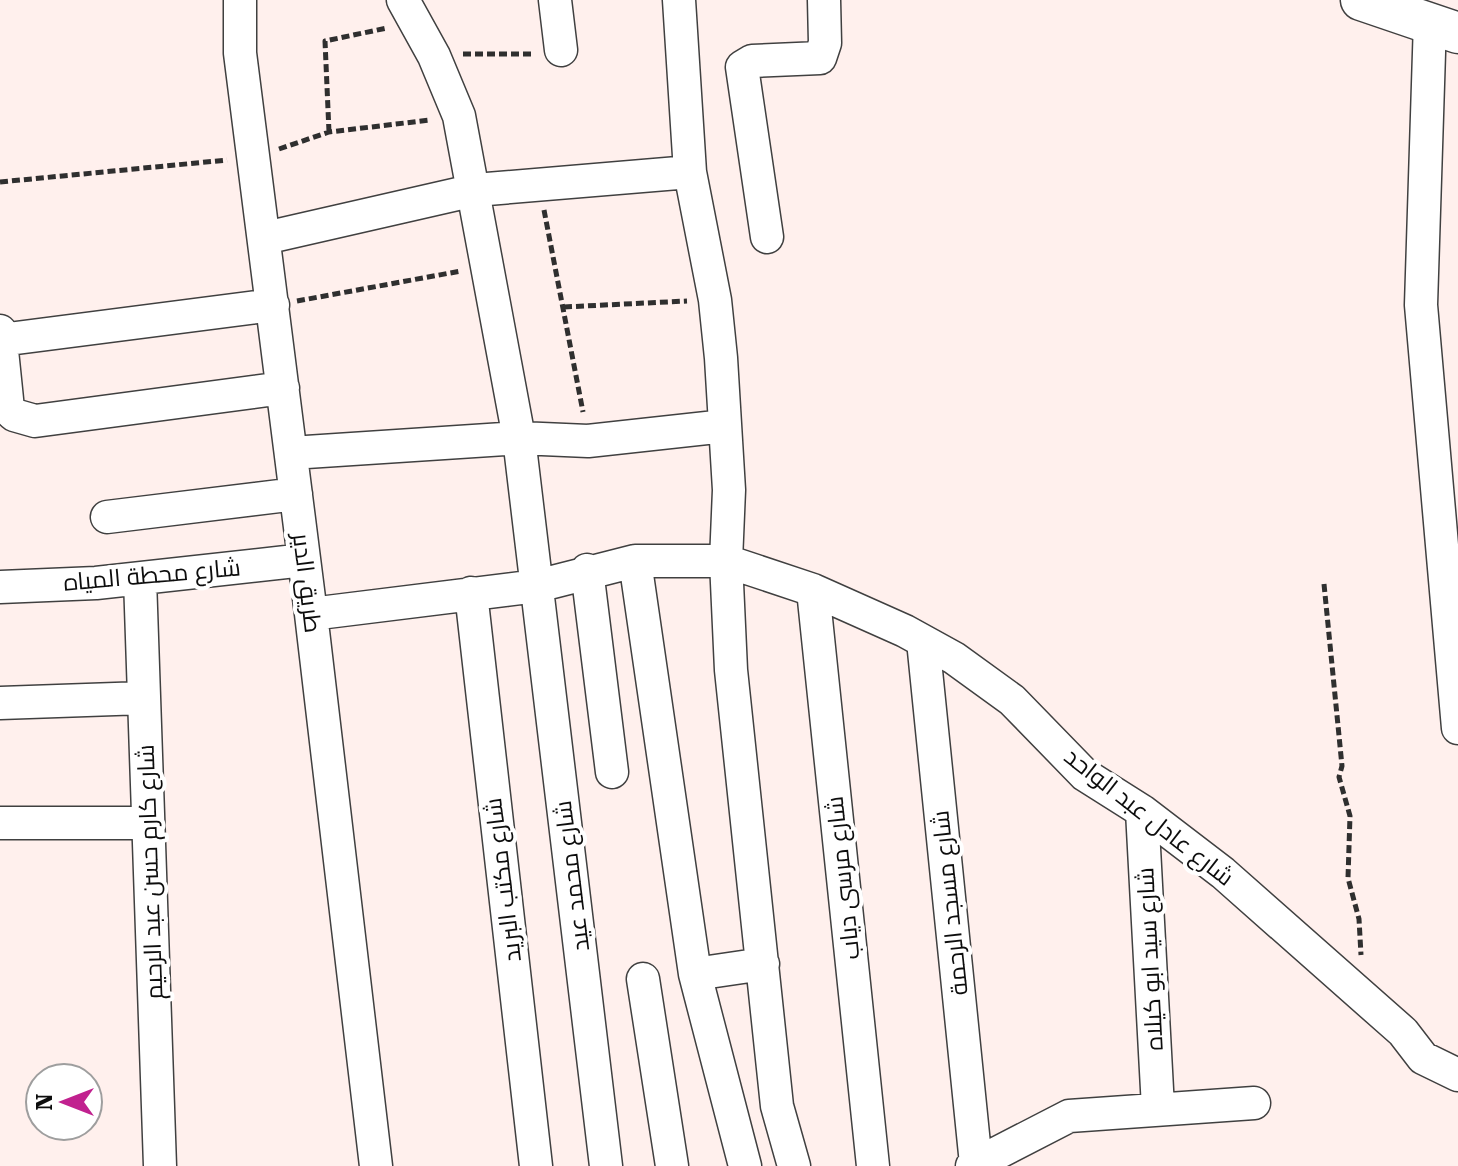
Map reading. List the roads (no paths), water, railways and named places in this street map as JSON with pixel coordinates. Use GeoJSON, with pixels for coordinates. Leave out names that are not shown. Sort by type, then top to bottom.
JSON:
{"type":"FeatureCollection","features":[{"type":"Feature","properties":{"kind":"street","name":"طريق الدير"},"geometry":{"type":"LineString","coordinates":[[240,0],[240,53],[311,614],[376,1166]]}},
{"type":"Feature","properties":{"kind":"street"},"geometry":{"type":"LineString","coordinates":[[555,0],[561,50]]}},
{"type":"Feature","properties":{"kind":"street"},"geometry":{"type":"LineString","coordinates":[[679,0],[690,172],[715,300],[725,426],[729,490],[726,561],[731,670],[777,1106],[794,1166]]}},
{"type":"Feature","properties":{"kind":"street"},"geometry":{"type":"LineString","coordinates":[[767,237],[742,67],[752,61],[820,58],[825,43],[824,0]]}},
{"type":"Feature","properties":{"kind":"street"},"geometry":{"type":"LineString","coordinates":[[1361,0],[1444,27],[1421,305],[1450,539],[1458,728]]}},
{"type":"Feature","properties":{"kind":"street","name":"شارع محمد عيد"},"geometry":{"type":"LineString","coordinates":[[410,11],[434,56],[459,116],[519,438],[606,1166]]}},
{"type":"Feature","properties":{"kind":"street"},"geometry":{"type":"LineString","coordinates":[[265,238],[475,190],[690,172]]}},
{"type":"Feature","properties":{"kind":"street"},"geometry":{"type":"LineString","coordinates":[[1,340],[273,305]]}},
{"type":"Feature","properties":{"kind":"street"},"geometry":{"type":"LineString","coordinates":[[0,331],[8,409],[14,415],[35,421],[283,388]]}},
{"type":"Feature","properties":{"kind":"street"},"geometry":{"type":"LineString","coordinates":[[291,453],[519,438],[588,441],[725,426]]}},
{"type":"Feature","properties":{"kind":"street"},"geometry":{"type":"LineString","coordinates":[[107,517],[296,494]]}},
{"type":"Feature","properties":{"kind":"street","name":"شارع محطة المياه"},"geometry":{"type":"LineString","coordinates":[[0,587],[140,579],[304,560]]}},
{"type":"Feature","properties":{"kind":"street"},"geometry":{"type":"LineString","coordinates":[[635,561],[695,974],[745,1166]]}},
{"type":"Feature","properties":{"kind":"street","name":"شارع عادل عبد الواحد"},"geometry":{"type":"LineString","coordinates":[[311,614],[537,586],[587,570],[635,561],[726,561],[813,590],[954,658],[1012,700],[1085,775],[1142,811],[1223,873],[1403,1032],[1423,1058],[1458,1075]]}},
{"type":"Feature","properties":{"kind":"street"},"geometry":{"type":"LineString","coordinates":[[587,570],[612,772]]}},
{"type":"Feature","properties":{"kind":"street","name":"شارع كارم حسن عبد الرحيم"},"geometry":{"type":"LineString","coordinates":[[140,579],[160,1166]]}},
{"type":"Feature","properties":{"kind":"street","name":"شارع مرسى دياب"},"geometry":{"type":"LineString","coordinates":[[813,590],[873,1166]]}},
{"type":"Feature","properties":{"kind":"street","name":"شارع مكتب البريد"},"geometry":{"type":"LineString","coordinates":[[471,593],[536,1166]]}},
{"type":"Feature","properties":{"kind":"street","name":"شارع مسجد الرحمة"},"geometry":{"type":"LineString","coordinates":[[923,641],[974,1165]]}},
{"type":"Feature","properties":{"kind":"street"},"geometry":{"type":"LineString","coordinates":[[0,703],[144,698]]}},
{"type":"Feature","properties":{"kind":"street","name":"شارع سيد ابو كيلاه"},"geometry":{"type":"LineString","coordinates":[[1142,811],[1158,1108]]}},
{"type":"Feature","properties":{"kind":"street"},"geometry":{"type":"LineString","coordinates":[[0,823],[148,823]]}},
{"type":"Feature","properties":{"kind":"street"},"geometry":{"type":"LineString","coordinates":[[695,974],[763,964]]}},
{"type":"Feature","properties":{"kind":"street"},"geometry":{"type":"LineString","coordinates":[[643,979],[672,1166]]}},
{"type":"Feature","properties":{"kind":"street"},"geometry":{"type":"LineString","coordinates":[[974,1165],[1069,1116],[1254,1103]]}}]}
